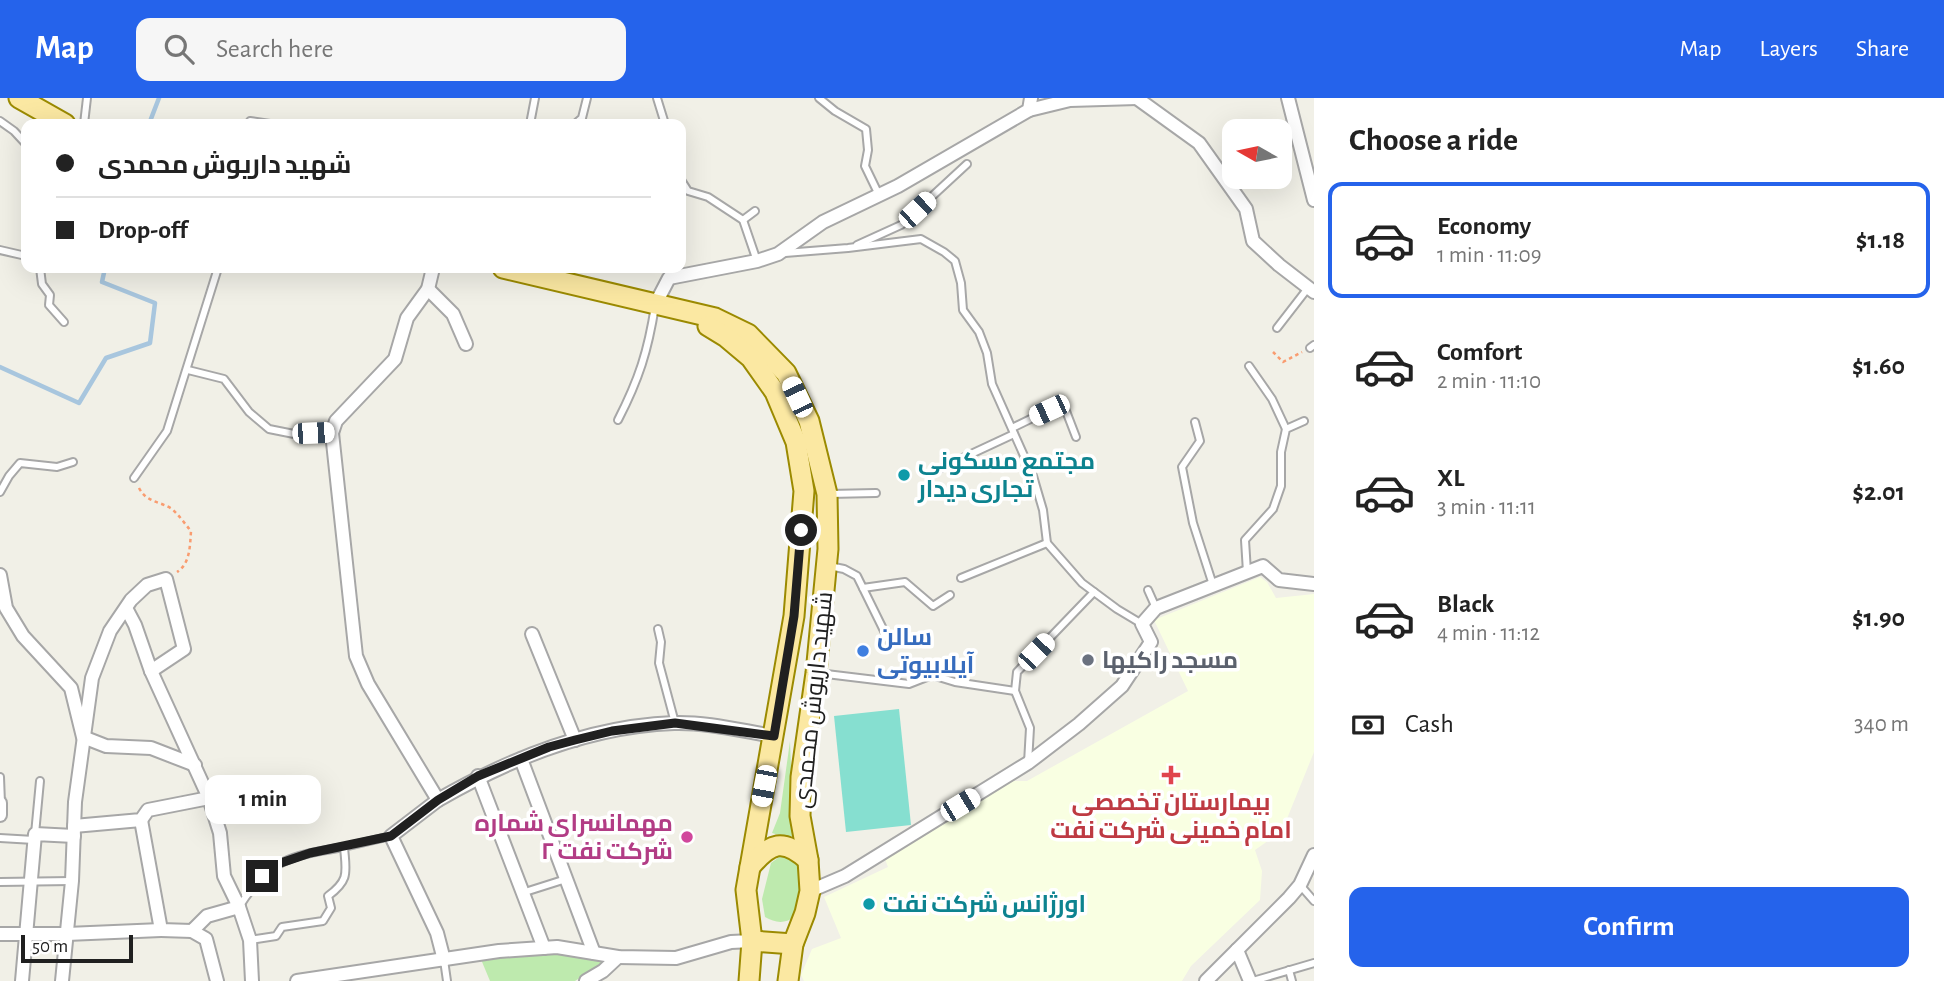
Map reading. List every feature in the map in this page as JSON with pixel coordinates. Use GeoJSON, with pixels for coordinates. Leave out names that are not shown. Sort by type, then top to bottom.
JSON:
{"type":"FeatureCollection","features":[{"type":"Feature","properties":{"kind":"main road"},"geometry":{"type":"LineString","coordinates":[[19,98],[56,119]]}},
{"type":"Feature","properties":{"kind":"main road","name":"شهید داریوش محمدی"},"geometry":{"type":"LineString","coordinates":[[525,273],[715,318],[748,334],[786,373],[809,421],[827,494],[827,566],[801,790],[800,816],[808,860],[810,891],[793,944],[789,981]]}},
{"type":"Feature","properties":{"kind":"main road","name":"شهید داریوش محمدی"},"geometry":{"type":"LineString","coordinates":[[684,310],[726,337],[751,358],[775,392],[796,442],[804,491],[794,616],[746,890],[752,941],[749,981]]}},
{"type":"Feature","properties":{"kind":"main road"},"geometry":{"type":"LineString","coordinates":[[750,867],[761,854],[772,847],[783,845],[793,847],[808,860]]}},
{"type":"Feature","properties":{"kind":"main road"},"geometry":{"type":"LineString","coordinates":[[752,941],[793,944]]}},
{"type":"Feature","properties":{"kind":"street"},"geometry":{"type":"LineString","coordinates":[[1288,98],[1314,200]]}},
{"type":"Feature","properties":{"kind":"street"},"geometry":{"type":"LineString","coordinates":[[686,270],[757,261],[778,254],[823,222],[922,173],[1030,104],[1070,100],[1138,99],[1199,143],[1246,209],[1253,241],[1311,290]]}},
{"type":"Feature","properties":{"kind":"street"},"geometry":{"type":"LineString","coordinates":[[432,273],[428,289],[407,318],[395,359],[337,421],[332,433],[356,656],[368,684],[438,800]]}},
{"type":"Feature","properties":{"kind":"street"},"geometry":{"type":"LineString","coordinates":[[656,303],[665,273]]}},
{"type":"Feature","properties":{"kind":"street"},"geometry":{"type":"LineString","coordinates":[[428,289],[453,314],[466,344]]}},
{"type":"Feature","properties":{"kind":"street"},"geometry":{"type":"LineString","coordinates":[[810,891],[845,876],[1028,763],[1079,724],[1122,686],[1151,642],[1142,624],[1156,608],[1262,566],[1279,580],[1314,584]]}},
{"type":"Feature","properties":{"kind":"street"},"geometry":{"type":"LineString","coordinates":[[0,575],[6,608],[23,636],[71,688],[83,737]]}},
{"type":"Feature","properties":{"kind":"street"},"geometry":{"type":"LineString","coordinates":[[62,981],[83,737],[92,677],[110,631],[126,608],[147,585],[166,579],[184,649],[151,671]]}},
{"type":"Feature","properties":{"kind":"street"},"geometry":{"type":"LineString","coordinates":[[126,608],[151,671],[209,798],[219,833],[224,876],[239,907],[250,940],[253,981]]}},
{"type":"Feature","properties":{"kind":"street"},"geometry":{"type":"LineString","coordinates":[[532,634],[575,740]]}},
{"type":"Feature","properties":{"kind":"street"},"geometry":{"type":"LineString","coordinates":[[444,960],[437,933],[391,836],[438,800],[478,776],[549,747],[612,731],[675,723],[774,736]]}},
{"type":"Feature","properties":{"kind":"street"},"geometry":{"type":"LineString","coordinates":[[83,737],[106,746],[150,748],[195,765]]}},
{"type":"Feature","properties":{"kind":"street"},"geometry":{"type":"LineString","coordinates":[[521,759],[594,953]]}},
{"type":"Feature","properties":{"kind":"street"},"geometry":{"type":"LineString","coordinates":[[478,776],[544,947]]}},
{"type":"Feature","properties":{"kind":"street"},"geometry":{"type":"LineString","coordinates":[[161,930],[141,820],[148,810],[209,798]]}},
{"type":"Feature","properties":{"kind":"street"},"geometry":{"type":"LineString","coordinates":[[22,981],[34,837],[141,820]]}},
{"type":"Feature","properties":{"kind":"street"},"geometry":{"type":"LineString","coordinates":[[1206,981],[1300,885],[1314,855]]}},
{"type":"Feature","properties":{"kind":"street"},"geometry":{"type":"LineString","coordinates":[[192,930],[206,916],[239,907]]}},
{"type":"Feature","properties":{"kind":"street"},"geometry":{"type":"LineString","coordinates":[[0,934],[192,930],[206,939],[217,981]]}},
{"type":"Feature","properties":{"kind":"street"},"geometry":{"type":"LineString","coordinates":[[297,981],[499,951],[544,947],[618,957],[676,958],[730,943],[752,941]]}},
{"type":"Feature","properties":{"kind":"street"},"geometry":{"type":"LineString","coordinates":[[1237,950],[1252,981]]}},
{"type":"Feature","properties":{"kind":"street"},"geometry":{"type":"LineString","coordinates":[[586,981],[603,971],[618,957]]}},
{"type":"Feature","properties":{"kind":"lane"},"geometry":{"type":"LineString","coordinates":[[85,119],[87,98]]}},
{"type":"Feature","properties":{"kind":"lane"},"geometry":{"type":"LineString","coordinates":[[531,119],[535,98]]}},
{"type":"Feature","properties":{"kind":"lane"},"geometry":{"type":"LineString","coordinates":[[581,119],[587,98]]}},
{"type":"Feature","properties":{"kind":"lane"},"geometry":{"type":"LineString","coordinates":[[657,98],[663,119]]}},
{"type":"Feature","properties":{"kind":"lane"},"geometry":{"type":"LineString","coordinates":[[819,98],[866,129],[868,150],[865,166],[879,195]]}},
{"type":"Feature","properties":{"kind":"lane"},"geometry":{"type":"LineString","coordinates":[[0,121],[21,139]]}},
{"type":"Feature","properties":{"kind":"lane"},"geometry":{"type":"LineString","coordinates":[[848,248],[901,225],[967,164]]}},
{"type":"Feature","properties":{"kind":"lane"},"geometry":{"type":"LineString","coordinates":[[686,188],[688,191],[708,197],[743,220],[757,261]]}},
{"type":"Feature","properties":{"kind":"lane"},"geometry":{"type":"LineString","coordinates":[[743,220],[755,211]]}},
{"type":"Feature","properties":{"kind":"lane"},"geometry":{"type":"LineString","coordinates":[[778,254],[921,239],[955,261],[961,283],[963,310],[979,332],[987,353],[992,384],[1032,475],[1043,510],[1047,543],[1082,583],[1142,624]]}},
{"type":"Feature","properties":{"kind":"lane"},"geometry":{"type":"LineString","coordinates":[[0,250],[21,255]]}},
{"type":"Feature","properties":{"kind":"lane"},"geometry":{"type":"LineString","coordinates":[[41,273],[42,284],[50,295],[49,305],[64,322]]}},
{"type":"Feature","properties":{"kind":"lane"},"geometry":{"type":"LineString","coordinates":[[135,478],[167,431],[217,273]]}},
{"type":"Feature","properties":{"kind":"lane"},"geometry":{"type":"LineString","coordinates":[[1277,328],[1311,290]]}},
{"type":"Feature","properties":{"kind":"lane"},"geometry":{"type":"LineString","coordinates":[[618,420],[636,386],[649,347],[656,303]]}},
{"type":"Feature","properties":{"kind":"lane"},"geometry":{"type":"LineString","coordinates":[[1247,572],[1245,540],[1273,509],[1281,486],[1281,452],[1286,429],[1272,399],[1250,366]]}},
{"type":"Feature","properties":{"kind":"lane"},"geometry":{"type":"LineString","coordinates":[[188,370],[224,379],[249,412],[269,429],[294,434],[332,433]]}},
{"type":"Feature","properties":{"kind":"lane"},"geometry":{"type":"LineString","coordinates":[[939,469],[1049,410],[1066,411],[1076,437]]}},
{"type":"Feature","properties":{"kind":"lane"},"geometry":{"type":"LineString","coordinates":[[1286,429],[1304,421]]}},
{"type":"Feature","properties":{"kind":"lane"},"geometry":{"type":"LineString","coordinates":[[1195,422],[1200,441],[1182,467],[1193,523],[1213,586]]}},
{"type":"Feature","properties":{"kind":"lane"},"geometry":{"type":"LineString","coordinates":[[0,492],[9,475],[20,463],[57,467],[73,462]]}},
{"type":"Feature","properties":{"kind":"lane"},"geometry":{"type":"LineString","coordinates":[[827,494],[876,493]]}},
{"type":"Feature","properties":{"kind":"lane"},"geometry":{"type":"LineString","coordinates":[[961,578],[1047,543]]}},
{"type":"Feature","properties":{"kind":"lane"},"geometry":{"type":"LineString","coordinates":[[827,566],[844,569],[857,576],[890,643]]}},
{"type":"Feature","properties":{"kind":"lane"},"geometry":{"type":"LineString","coordinates":[[863,588],[905,582],[933,606],[950,595]]}},
{"type":"Feature","properties":{"kind":"lane"},"geometry":{"type":"LineString","coordinates":[[1148,590],[1156,608]]}},
{"type":"Feature","properties":{"kind":"lane"},"geometry":{"type":"LineString","coordinates":[[1028,763],[1030,728],[1015,691],[1017,672],[1094,592]]}},
{"type":"Feature","properties":{"kind":"lane"},"geometry":{"type":"LineString","coordinates":[[658,629],[661,642],[659,663],[675,723]]}},
{"type":"Feature","properties":{"kind":"lane"},"geometry":{"type":"LineString","coordinates":[[816,673],[909,684],[932,675],[955,682],[1015,691]]}},
{"type":"Feature","properties":{"kind":"lane"},"geometry":{"type":"LineString","coordinates":[[0,777],[0,807]]}},
{"type":"Feature","properties":{"kind":"lane"},"geometry":{"type":"LineString","coordinates":[[0,838],[34,837],[40,782]]}},
{"type":"Feature","properties":{"kind":"lane"},"geometry":{"type":"LineString","coordinates":[[239,907],[251,887],[272,866],[310,853],[391,836]]}},
{"type":"Feature","properties":{"kind":"lane"},"geometry":{"type":"LineString","coordinates":[[250,940],[276,936],[282,927],[323,921],[331,908],[328,896],[342,886],[346,875],[344,847]]}},
{"type":"Feature","properties":{"kind":"lane"},"geometry":{"type":"LineString","coordinates":[[525,892],[566,878]]}},
{"type":"Feature","properties":{"kind":"lane"},"geometry":{"type":"LineString","coordinates":[[0,882],[72,881]]}},
{"type":"Feature","properties":{"kind":"lane"},"geometry":{"type":"LineString","coordinates":[[1300,885],[1314,901]]}},
{"type":"Feature","properties":{"kind":"lane"},"geometry":{"type":"LineString","coordinates":[[444,960],[447,981]]}},
{"type":"Feature","properties":{"kind":"lane"},"geometry":{"type":"LineString","coordinates":[[1252,981],[1314,963]]}},
{"type":"Feature","properties":{"kind":"lane"},"geometry":{"type":"LineString","coordinates":[[1289,970],[1292,981]]}},
{"type":"Feature","properties":{"kind":"path"},"geometry":{"type":"LineString","coordinates":[[1273,352],[1283,362],[1312,346]]}},
{"type":"Feature","properties":{"kind":"path"},"geometry":{"type":"LineString","coordinates":[[135,478],[141,493],[152,502],[175,511],[191,531],[189,553],[183,569],[166,579]]}},
{"type":"Feature","properties":{"kind":"shaded area","name":"بیمارستان تخصصی امام خمینی شرکت نفت"},"geometry":{"type":"Polygon","coordinates":[[[1260,577],[1267,582],[1276,598],[1314,594],[1314,752],[1282,831],[1255,850],[1262,871],[1260,900],[1191,966],[1182,981],[804,981],[801,975],[812,949],[841,938],[824,897],[888,867],[883,854],[895,853],[1011,781],[1027,781],[1188,691],[1154,620],[1260,577]]]}},
{"type":"Feature","properties":{"kind":"shaded area"},"geometry":{"type":"Polygon","coordinates":[[[899,709],[911,825],[846,832],[834,716],[899,709]]]}},
{"type":"Feature","properties":{"kind":"green space"},"geometry":{"type":"Polygon","coordinates":[[[790,741],[792,792],[798,835],[785,837],[772,833],[780,813],[790,741]]]}},
{"type":"Feature","properties":{"kind":"green space"},"geometry":{"type":"Polygon","coordinates":[[[782,855],[798,859],[804,875],[794,917],[780,922],[765,917],[762,899],[771,863],[782,855]]]}},
{"type":"Feature","properties":{"kind":"green space"},"geometry":{"type":"Polygon","coordinates":[[[556,951],[607,960],[575,981],[490,981],[480,957],[556,951]]]}},
{"type":"Feature","properties":{"kind":"waterway"},"geometry":{"type":"LineString","coordinates":[[151,119],[159,98]]}},
{"type":"Feature","properties":{"kind":"waterway"},"geometry":{"type":"LineString","coordinates":[[0,367],[79,403],[106,358],[150,343],[155,303],[102,282],[104,273]]}},
{"type":"Feature","properties":{"kind":"place","name":"مجتمع مسکونی تجاری دیدار"},"geometry":{"type":"Point","coordinates":[904,475]}},
{"type":"Feature","properties":{"kind":"place","name":"سالن آیلابیوتی"},"geometry":{"type":"Point","coordinates":[863,651]}},
{"type":"Feature","properties":{"kind":"place","name":"مسجد راکیها"},"geometry":{"type":"Point","coordinates":[1088,660]}},
{"type":"Feature","properties":{"kind":"place","name":"بیمارستان تخصصی امام خمینی شرکت نفت"},"geometry":{"type":"Point","coordinates":[1171,775]}},
{"type":"Feature","properties":{"kind":"place","name":"مهمانسرای شماره ۲ شرکت نفت"},"geometry":{"type":"Point","coordinates":[687,837]}},
{"type":"Feature","properties":{"kind":"place","name":"اورژانس شرکت نفت"},"geometry":{"type":"Point","coordinates":[869,904]}},
{"type":"Feature","properties":{"kind":"route"},"geometry":{"type":"LineString","coordinates":[[262,876],[272,866],[310,853],[391,836],[438,800],[478,776],[549,747],[612,731],[675,723],[774,736],[794,616],[801,530]]}}]}
